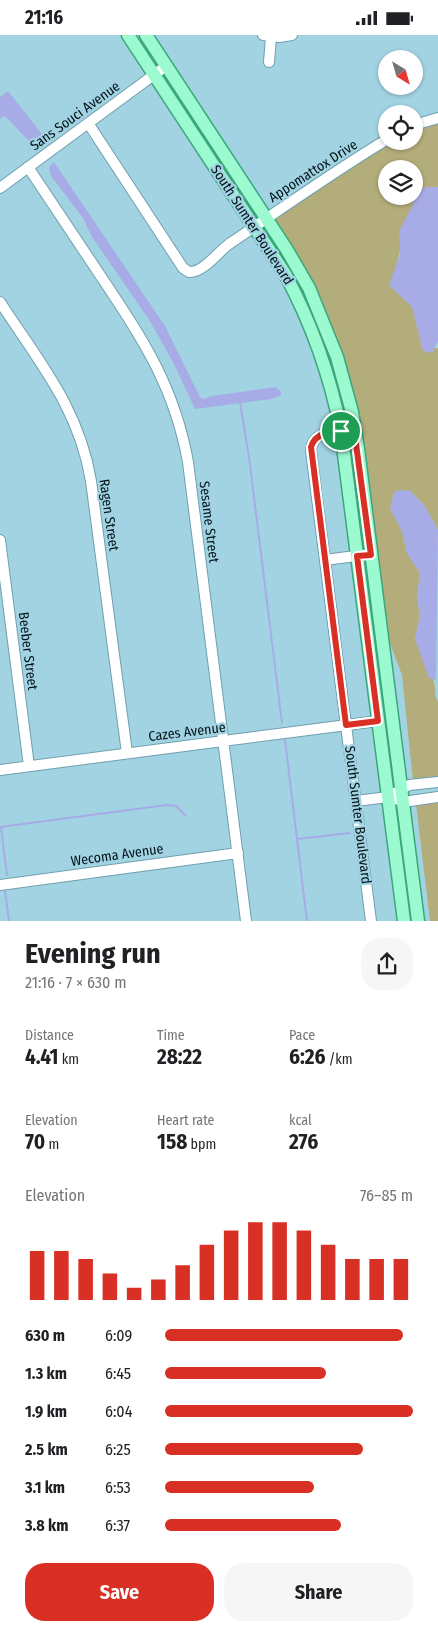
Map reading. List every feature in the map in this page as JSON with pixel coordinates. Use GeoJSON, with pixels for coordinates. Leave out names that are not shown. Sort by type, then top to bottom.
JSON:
{"type":"FeatureCollection","features":[{"type":"Feature","properties":{"kind":"main road","name":"South Sumter Boulevard"},"geometry":{"type":"LineString","coordinates":[[128,35],[285,274],[310,324],[328,378],[341,431],[404,921]]}},
{"type":"Feature","properties":{"kind":"main road","name":"South Sumter Boulevard"},"geometry":{"type":"LineString","coordinates":[[146,35],[301,274],[328,331],[346,387],[354,429],[371,555],[418,921]]}},
{"type":"Feature","properties":{"kind":"street"},"geometry":{"type":"LineString","coordinates":[[269,62],[267,36],[292,35]]}},
{"type":"Feature","properties":{"kind":"street","name":"Sans Souci Avenue"},"geometry":{"type":"LineString","coordinates":[[0,189],[166,65]]}},
{"type":"Feature","properties":{"kind":"street"},"geometry":{"type":"LineString","coordinates":[[423,122],[438,118]]}},
{"type":"Feature","properties":{"kind":"street","name":"Appomattox Drive"},"geometry":{"type":"LineString","coordinates":[[88,123],[186,271],[196,271],[266,218],[378,145]]}},
{"type":"Feature","properties":{"kind":"street","name":"Sesame Street"},"geometry":{"type":"LineString","coordinates":[[28,167],[145,342],[173,402],[188,462],[246,921]]}},
{"type":"Feature","properties":{"kind":"street","name":"Ragen Street"},"geometry":{"type":"LineString","coordinates":[[0,303],[64,398],[83,443],[91,481],[127,753]]}},
{"type":"Feature","properties":{"kind":"street","name":"South Sumter Boulevard"},"geometry":{"type":"LineString","coordinates":[[354,429],[319,435],[311,447],[371,921]]}},
{"type":"Feature","properties":{"kind":"street","name":"Beeber Street"},"geometry":{"type":"LineString","coordinates":[[0,540],[29,766]]}},
{"type":"Feature","properties":{"kind":"street"},"geometry":{"type":"LineString","coordinates":[[325,560],[371,555]]}},
{"type":"Feature","properties":{"kind":"street","name":"Cazes Avenue"},"geometry":{"type":"LineString","coordinates":[[0,770],[378,721]]}},
{"type":"Feature","properties":{"kind":"street"},"geometry":{"type":"LineString","coordinates":[[388,797],[402,787],[438,782]]}},
{"type":"Feature","properties":{"kind":"street"},"geometry":{"type":"LineString","coordinates":[[356,801],[388,797],[403,802],[438,797]]}},
{"type":"Feature","properties":{"kind":"street","name":"Wecoma Avenue"},"geometry":{"type":"LineString","coordinates":[[0,885],[238,853]]}},
{"type":"Feature","properties":{"kind":"shaded area"},"geometry":{"type":"Polygon","coordinates":[[[438,122],[438,190],[400,251],[393,280],[408,297],[430,349],[438,348],[438,530],[424,505],[410,491],[390,508],[402,531],[407,553],[420,573],[417,597],[420,616],[415,639],[432,675],[438,702],[438,778],[413,781],[402,675],[385,630],[350,386],[272,220],[378,150],[423,150],[423,127],[438,122]]]}},
{"type":"Feature","properties":{"kind":"shaded area"},"geometry":{"type":"Polygon","coordinates":[[[438,802],[438,921],[430,921],[416,804],[438,802]]]}},
{"type":"Feature","properties":{"kind":"water"},"geometry":{"type":"Polygon","coordinates":[[[8,91],[42,134],[40,145],[29,141],[5,116],[0,119],[0,97],[8,91]]]}},
{"type":"Feature","properties":{"kind":"water"},"geometry":{"type":"Polygon","coordinates":[[[54,162],[165,326],[200,397],[204,399],[212,396],[276,387],[281,392],[281,395],[272,399],[195,409],[174,364],[150,321],[92,237],[83,218],[51,176],[49,167],[54,162]]]}},
{"type":"Feature","properties":{"kind":"water"},"geometry":{"type":"Polygon","coordinates":[[[438,187],[438,341],[432,353],[423,351],[412,307],[389,285],[400,255],[399,231],[413,205],[423,205],[423,189],[438,187]]]}},
{"type":"Feature","properties":{"kind":"water"},"geometry":{"type":"Polygon","coordinates":[[[401,490],[410,491],[424,505],[438,530],[436,680],[429,678],[415,639],[420,616],[417,597],[420,573],[407,553],[402,531],[390,508],[394,492],[401,490]]]}},
{"type":"Feature","properties":{"kind":"waterway"},"geometry":{"type":"LineString","coordinates":[[240,402],[249,457],[282,723]]}},
{"type":"Feature","properties":{"kind":"waterway"},"geometry":{"type":"LineString","coordinates":[[285,740],[307,921]]}},
{"type":"Feature","properties":{"kind":"waterway"},"geometry":{"type":"LineString","coordinates":[[0,827],[167,805],[176,806],[185,815]]}},
{"type":"Feature","properties":{"kind":"waterway"},"geometry":{"type":"LineString","coordinates":[[1,827],[7,875]]}},
{"type":"Feature","properties":{"kind":"waterway"},"geometry":{"type":"LineString","coordinates":[[297,839],[350,833]]}},
{"type":"Feature","properties":{"kind":"waterway"},"geometry":{"type":"LineString","coordinates":[[5,891],[9,921]]}},
{"type":"Feature","properties":{"kind":"route"},"geometry":{"type":"LineString","coordinates":[[354,429],[358,449],[371,555],[357,556],[378,721],[346,725],[311,451],[312,443],[316,437],[326,433],[341,431],[354,429]]}}]}
